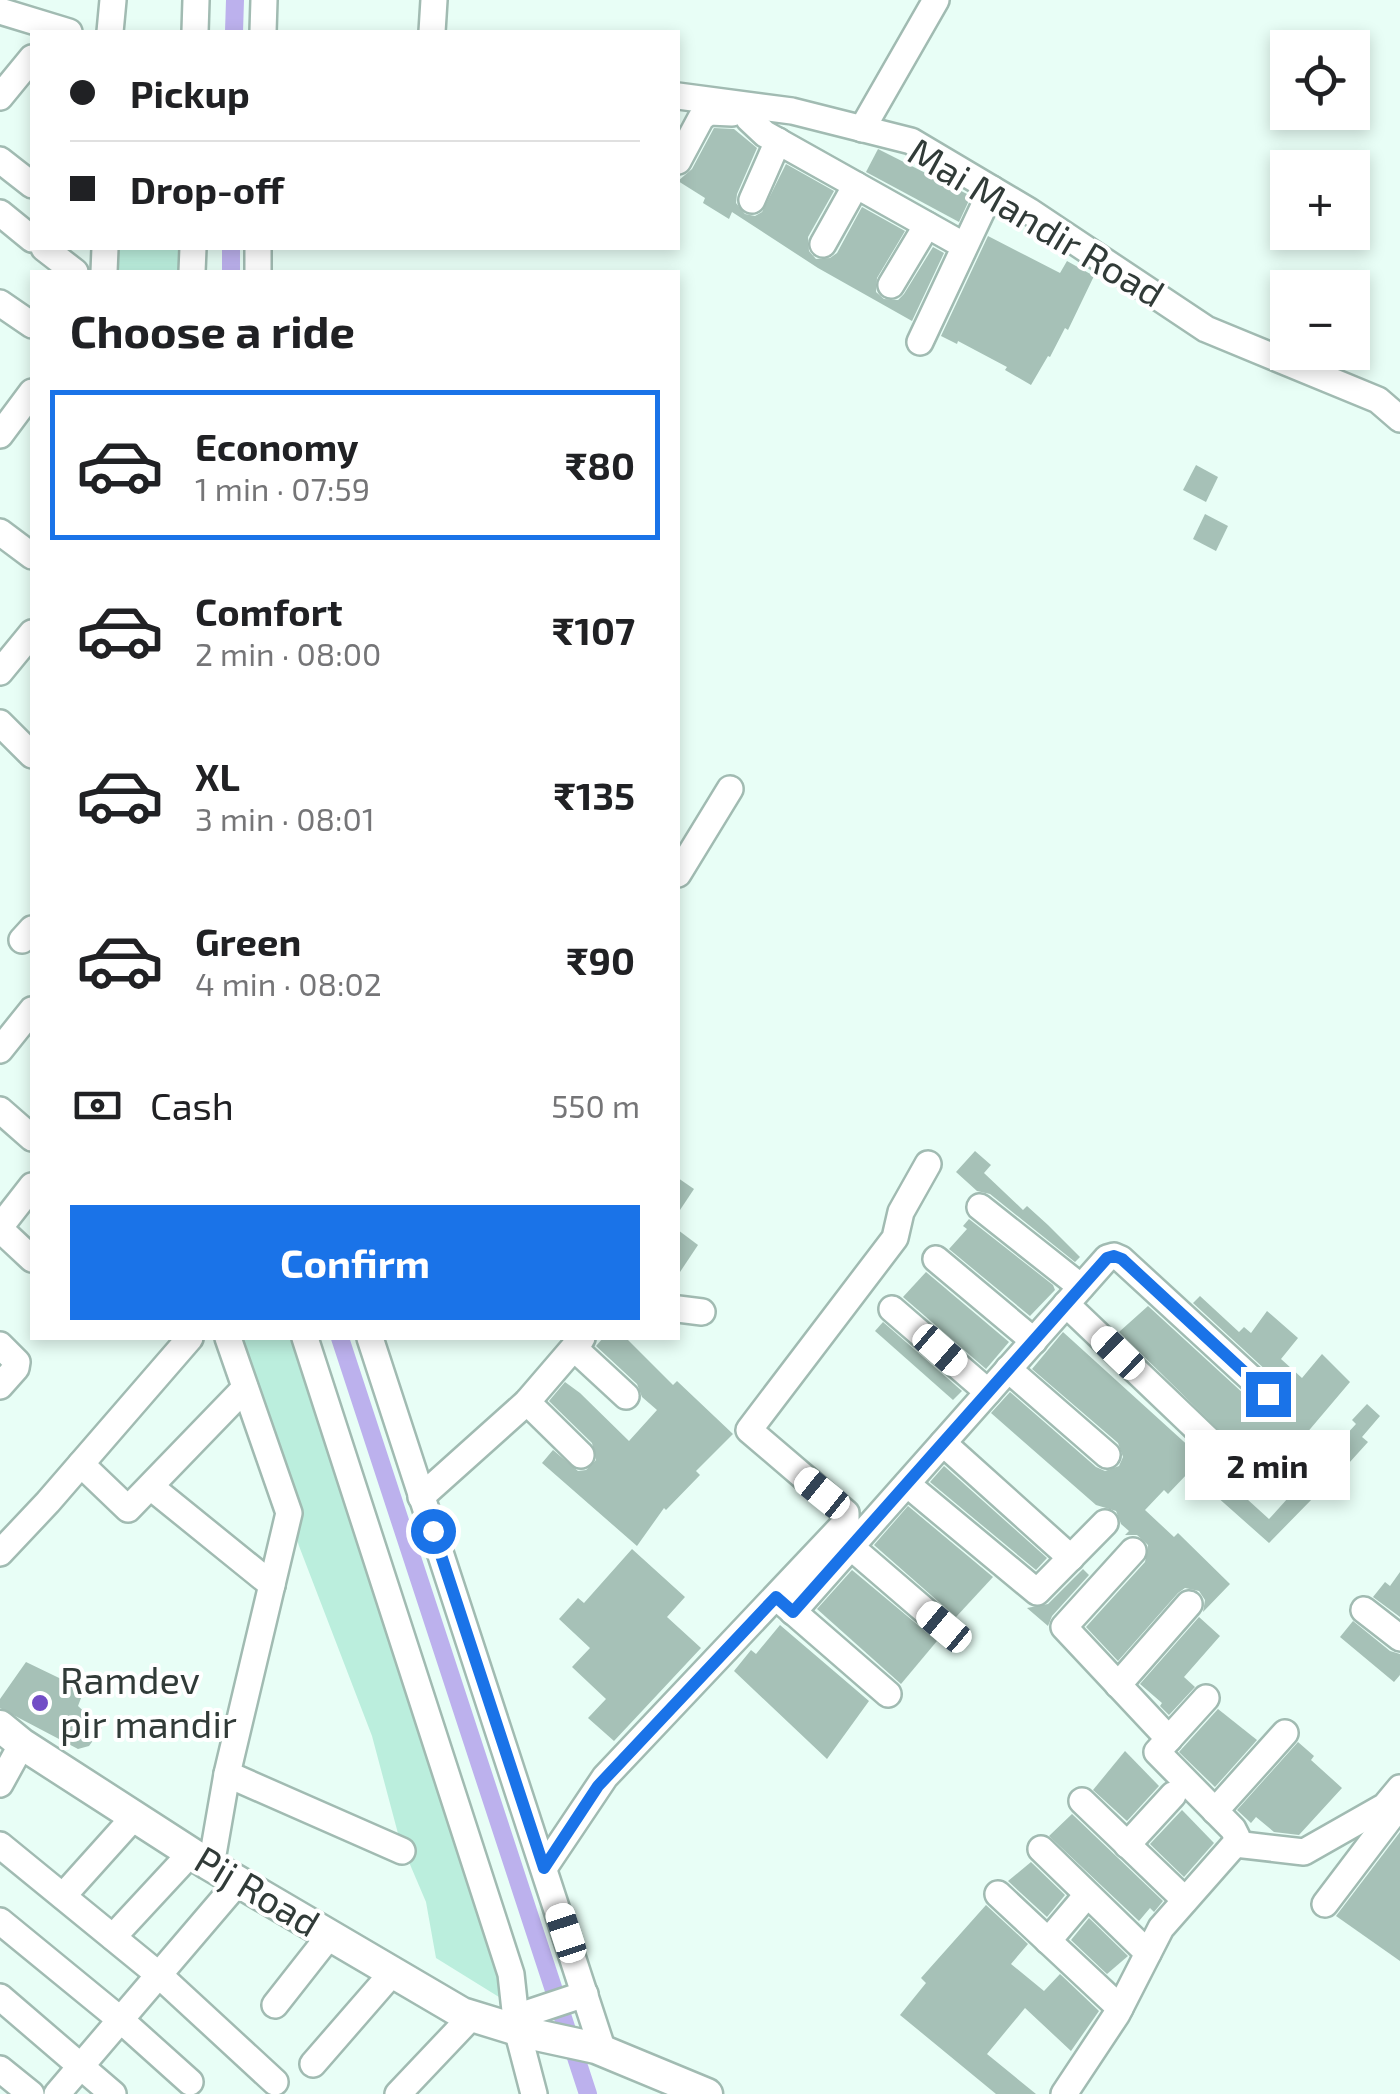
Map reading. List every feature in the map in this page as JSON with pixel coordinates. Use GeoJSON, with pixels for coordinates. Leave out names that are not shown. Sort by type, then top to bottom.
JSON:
{"type":"FeatureCollection","features":[{"type":"Feature","properties":{"kind":"main road","name":"Pij Road"},"geometry":{"type":"LineString","coordinates":[[11,1735],[201,1860],[472,2016],[521,2024],[600,2049]]}},
{"type":"Feature","properties":{"kind":"main road"},"geometry":{"type":"LineString","coordinates":[[600,2049],[707,2094]]}},
{"type":"Feature","properties":{"kind":"street"},"geometry":{"type":"LineString","coordinates":[[110,30],[113,0]]}},
{"type":"Feature","properties":{"kind":"street"},"geometry":{"type":"LineString","coordinates":[[195,30],[196,0]]}},
{"type":"Feature","properties":{"kind":"street"},"geometry":{"type":"LineString","coordinates":[[263,30],[264,0]]}},
{"type":"Feature","properties":{"kind":"street"},"geometry":{"type":"LineString","coordinates":[[432,30],[434,0]]}},
{"type":"Feature","properties":{"kind":"street"},"geometry":{"type":"LineString","coordinates":[[862,129],[936,0]]}},
{"type":"Feature","properties":{"kind":"street"},"geometry":{"type":"LineString","coordinates":[[0,12],[57,30]]}},
{"type":"Feature","properties":{"kind":"street"},"geometry":{"type":"LineString","coordinates":[[0,97],[30,60]]}},
{"type":"Feature","properties":{"kind":"street","name":"Mai Mandir Road"},"geometry":{"type":"LineString","coordinates":[[680,96],[744,109],[792,112],[911,141],[1206,329],[1378,400],[1400,419]]}},
{"type":"Feature","properties":{"kind":"street"},"geometry":{"type":"LineString","coordinates":[[680,157],[701,118],[709,112],[744,109],[757,128],[954,240]]}},
{"type":"Feature","properties":{"kind":"street"},"geometry":{"type":"LineString","coordinates":[[752,200],[778,141]]}},
{"type":"Feature","properties":{"kind":"street"},"geometry":{"type":"LineString","coordinates":[[0,160],[30,183]]}},
{"type":"Feature","properties":{"kind":"street"},"geometry":{"type":"LineString","coordinates":[[824,244],[856,185]]}},
{"type":"Feature","properties":{"kind":"street"},"geometry":{"type":"LineString","coordinates":[[920,342],[992,190]]}},
{"type":"Feature","properties":{"kind":"street"},"geometry":{"type":"LineString","coordinates":[[0,213],[30,236]]}},
{"type":"Feature","properties":{"kind":"street"},"geometry":{"type":"LineString","coordinates":[[891,285],[927,225]]}},
{"type":"Feature","properties":{"kind":"street"},"geometry":{"type":"LineString","coordinates":[[47,250],[72,270]]}},
{"type":"Feature","properties":{"kind":"street"},"geometry":{"type":"LineString","coordinates":[[0,303],[30,324]]}},
{"type":"Feature","properties":{"kind":"street"},"geometry":{"type":"LineString","coordinates":[[0,435],[30,395]]}},
{"type":"Feature","properties":{"kind":"street"},"geometry":{"type":"LineString","coordinates":[[0,532],[29,547]]}},
{"type":"Feature","properties":{"kind":"street"},"geometry":{"type":"LineString","coordinates":[[0,672],[30,635]]}},
{"type":"Feature","properties":{"kind":"street"},"geometry":{"type":"LineString","coordinates":[[0,723],[30,754]]}},
{"type":"Feature","properties":{"kind":"street"},"geometry":{"type":"LineString","coordinates":[[680,871],[730,789]]}},
{"type":"Feature","properties":{"kind":"street"},"geometry":{"type":"LineString","coordinates":[[0,1050],[30,1016]]}},
{"type":"Feature","properties":{"kind":"street"},"geometry":{"type":"LineString","coordinates":[[0,1110],[30,1136]]}},
{"type":"Feature","properties":{"kind":"street"},"geometry":{"type":"LineString","coordinates":[[784,1605],[848,1517],[749,1430],[895,1238],[901,1212],[928,1164]]}},
{"type":"Feature","properties":{"kind":"street"},"geometry":{"type":"LineString","coordinates":[[30,1189],[0,1228],[30,1258]]}},
{"type":"Feature","properties":{"kind":"street"},"geometry":{"type":"LineString","coordinates":[[980,1207],[1074,1296],[1220,1451]]}},
{"type":"Feature","properties":{"kind":"street"},"geometry":{"type":"LineString","coordinates":[[936,1258],[1034,1341]]}},
{"type":"Feature","properties":{"kind":"street"},"geometry":{"type":"LineString","coordinates":[[544,1868],[598,1786],[784,1605],[851,1547],[1107,1258],[1122,1259],[1268,1394]]}},
{"type":"Feature","properties":{"kind":"street"},"geometry":{"type":"LineString","coordinates":[[892,1308],[988,1392]]}},
{"type":"Feature","properties":{"kind":"street"},"geometry":{"type":"LineString","coordinates":[[0,1553],[188,1340]]}},
{"type":"Feature","properties":{"kind":"street"},"geometry":{"type":"LineString","coordinates":[[113,1938],[201,1860],[228,1774],[289,1514],[229,1340]]}},
{"type":"Feature","properties":{"kind":"street"},"geometry":{"type":"LineString","coordinates":[[306,1340],[511,1974],[532,2093]]}},
{"type":"Feature","properties":{"kind":"street"},"geometry":{"type":"LineString","coordinates":[[371,1340],[600,2049]]}},
{"type":"Feature","properties":{"kind":"street"},"geometry":{"type":"LineString","coordinates":[[422,1498],[527,1402],[578,1343],[626,1396]]}},
{"type":"Feature","properties":{"kind":"street"},"geometry":{"type":"LineString","coordinates":[[0,1344],[17,1362],[0,1386]]}},
{"type":"Feature","properties":{"kind":"street"},"geometry":{"type":"LineString","coordinates":[[1008,1369],[1107,1455]]}},
{"type":"Feature","properties":{"kind":"street"},"geometry":{"type":"LineString","coordinates":[[81,1464],[128,1508],[246,1388]]}},
{"type":"Feature","properties":{"kind":"street"},"geometry":{"type":"LineString","coordinates":[[527,1402],[581,1455]]}},
{"type":"Feature","properties":{"kind":"street"},"geometry":{"type":"LineString","coordinates":[[943,1443],[1071,1558]]}},
{"type":"Feature","properties":{"kind":"street"},"geometry":{"type":"LineString","coordinates":[[907,1484],[1037,1592],[1105,1523]]}},
{"type":"Feature","properties":{"kind":"street"},"geometry":{"type":"LineString","coordinates":[[150,1487],[272,1585]]}},
{"type":"Feature","properties":{"kind":"street"},"geometry":{"type":"LineString","coordinates":[[851,1547],[944,1627]]}},
{"type":"Feature","properties":{"kind":"street"},"geometry":{"type":"LineString","coordinates":[[1133,1551],[1064,1627],[1169,1738]]}},
{"type":"Feature","properties":{"kind":"street"},"geometry":{"type":"LineString","coordinates":[[1118,1685],[1189,1604]]}},
{"type":"Feature","properties":{"kind":"street"},"geometry":{"type":"LineString","coordinates":[[784,1605],[888,1694]]}},
{"type":"Feature","properties":{"kind":"street"},"geometry":{"type":"LineString","coordinates":[[1364,1610],[1400,1638]]}},
{"type":"Feature","properties":{"kind":"street"},"geometry":{"type":"LineString","coordinates":[[1064,2094],[1120,2008],[1161,1928],[1235,1844],[1234,1829],[1157,1752],[1206,1698]]}},
{"type":"Feature","properties":{"kind":"street"},"geometry":{"type":"LineString","coordinates":[[1215,1811],[1284,1732]]}},
{"type":"Feature","properties":{"kind":"street"},"geometry":{"type":"LineString","coordinates":[[0,1784],[11,1735]]}},
{"type":"Feature","properties":{"kind":"street"},"geometry":{"type":"LineString","coordinates":[[228,1774],[402,1851]]}},
{"type":"Feature","properties":{"kind":"street"},"geometry":{"type":"LineString","coordinates":[[1235,1844],[1304,1852],[1384,1806],[1400,1788]]}},
{"type":"Feature","properties":{"kind":"street"},"geometry":{"type":"LineString","coordinates":[[1128,1845],[1173,1795]]}},
{"type":"Feature","properties":{"kind":"street"},"geometry":{"type":"LineString","coordinates":[[1082,1801],[1184,1900]]}},
{"type":"Feature","properties":{"kind":"street"},"geometry":{"type":"LineString","coordinates":[[1325,1904],[1400,1805]]}},
{"type":"Feature","properties":{"kind":"street"},"geometry":{"type":"LineString","coordinates":[[63,1896],[134,1817]]}},
{"type":"Feature","properties":{"kind":"street"},"geometry":{"type":"LineString","coordinates":[[0,1845],[160,1976],[274,2082]]}},
{"type":"Feature","properties":{"kind":"street"},"geometry":{"type":"LineString","coordinates":[[1041,1850],[1148,1954]]}},
{"type":"Feature","properties":{"kind":"street"},"geometry":{"type":"LineString","coordinates":[[57,2094],[239,1880]]}},
{"type":"Feature","properties":{"kind":"street"},"geometry":{"type":"LineString","coordinates":[[998,1894],[1120,2008]]}},
{"type":"Feature","properties":{"kind":"street"},"geometry":{"type":"LineString","coordinates":[[1048,1941],[1087,1894]]}},
{"type":"Feature","properties":{"kind":"street"},"geometry":{"type":"LineString","coordinates":[[0,1921],[190,2082]]}},
{"type":"Feature","properties":{"kind":"street"},"geometry":{"type":"LineString","coordinates":[[275,2005],[330,1934]]}},
{"type":"Feature","properties":{"kind":"street"},"geometry":{"type":"LineString","coordinates":[[314,2064],[393,1972]]}},
{"type":"Feature","properties":{"kind":"street"},"geometry":{"type":"LineString","coordinates":[[521,2024],[582,1995]]}},
{"type":"Feature","properties":{"kind":"street"},"geometry":{"type":"LineString","coordinates":[[0,1998],[114,2094]]}},
{"type":"Feature","properties":{"kind":"street"},"geometry":{"type":"LineString","coordinates":[[398,2094],[472,2016]]}},
{"type":"Feature","properties":{"kind":"street"},"geometry":{"type":"LineString","coordinates":[[0,2068],[31,2094]]}},
{"type":"Feature","properties":{"kind":"green space"},"geometry":{"type":"Polygon","coordinates":[[[111,250],[188,250],[188,270],[110,270],[111,250]]]}},
{"type":"Feature","properties":{"kind":"green space"},"geometry":{"type":"Polygon","coordinates":[[[237,1340],[301,1340],[507,2002],[436,1958],[426,1902],[400,1841],[372,1736],[299,1546],[237,1340]]]}},
{"type":"Feature","properties":{"kind":"building"},"geometry":{"type":"Polygon","coordinates":[[[714,128],[734,129],[757,148],[737,194],[736,203],[745,214],[755,216],[762,212],[786,164],[834,191],[808,237],[809,251],[816,259],[837,253],[862,207],[905,231],[877,278],[876,292],[884,299],[898,300],[904,294],[933,247],[944,253],[912,321],[818,268],[732,212],[729,219],[703,203],[705,198],[680,182],[692,169],[714,128]]]}},
{"type":"Feature","properties":{"kind":"building"},"geometry":{"type":"Polygon","coordinates":[[[878,149],[971,196],[959,222],[866,172],[878,149]]]}},
{"type":"Feature","properties":{"kind":"building"},"geometry":{"type":"Polygon","coordinates":[[[988,236],[1060,273],[1067,261],[1094,276],[1068,330],[1065,328],[1031,385],[1005,370],[1007,367],[941,336],[988,236]]]}},
{"type":"Feature","properties":{"kind":"building"},"geometry":{"type":"Polygon","coordinates":[[[1196,465],[1218,477],[1206,502],[1183,490],[1196,465]]]}},
{"type":"Feature","properties":{"kind":"building"},"geometry":{"type":"Polygon","coordinates":[[[1205,514],[1228,526],[1216,551],[1193,539],[1205,514]]]}},
{"type":"Feature","properties":{"kind":"building"},"geometry":{"type":"Polygon","coordinates":[[[975,1151],[991,1165],[984,1173],[1023,1210],[1027,1206],[1048,1225],[1080,1257],[1075,1262],[956,1172],[975,1151]]]}},
{"type":"Feature","properties":{"kind":"building"},"geometry":{"type":"Polygon","coordinates":[[[680,1179],[694,1189],[680,1210],[680,1179]]]}},
{"type":"Feature","properties":{"kind":"building"},"geometry":{"type":"Polygon","coordinates":[[[969,1219],[1053,1285],[1055,1290],[1030,1316],[949,1249],[967,1229],[963,1226],[969,1219]]]}},
{"type":"Feature","properties":{"kind":"building"},"geometry":{"type":"Polygon","coordinates":[[[680,1232],[698,1245],[680,1272],[680,1232]]]}},
{"type":"Feature","properties":{"kind":"building"},"geometry":{"type":"Polygon","coordinates":[[[926,1272],[1009,1342],[986,1369],[903,1297],[926,1272]]]}},
{"type":"Feature","properties":{"kind":"building"},"geometry":{"type":"Polygon","coordinates":[[[1200,1296],[1239,1332],[1244,1327],[1251,1333],[1267,1311],[1298,1338],[1281,1359],[1302,1378],[1322,1354],[1350,1382],[1300,1441],[1332,1469],[1310,1494],[1314,1497],[1269,1543],[1189,1472],[1168,1494],[1164,1490],[1145,1510],[1174,1537],[1178,1533],[1230,1584],[1203,1612],[1205,1600],[1199,1591],[1185,1588],[1118,1661],[1086,1627],[1145,1562],[1148,1545],[1137,1535],[1125,1535],[1129,1531],[1116,1511],[1096,1505],[991,1413],[1010,1392],[1096,1467],[1105,1471],[1119,1466],[1123,1457],[1118,1443],[1032,1369],[1063,1332],[1269,1519],[1288,1498],[1119,1332],[1148,1306],[1257,1406],[1265,1410],[1279,1406],[1284,1397],[1280,1383],[1193,1303],[1200,1296]]]}},
{"type":"Feature","properties":{"kind":"building"},"geometry":{"type":"Polygon","coordinates":[[[883,1322],[962,1391],[953,1400],[875,1331],[883,1322]]]}},
{"type":"Feature","properties":{"kind":"building"},"geometry":{"type":"Polygon","coordinates":[[[601,1340],[628,1340],[673,1385],[677,1381],[733,1434],[696,1471],[700,1475],[664,1508],[637,1546],[542,1463],[553,1450],[578,1471],[586,1470],[596,1460],[592,1443],[549,1401],[565,1382],[629,1441],[657,1410],[642,1397],[637,1384],[596,1346],[601,1340]]]}},
{"type":"Feature","properties":{"kind":"building"},"geometry":{"type":"Polygon","coordinates":[[[1367,1404],[1380,1416],[1362,1437],[1368,1442],[1349,1463],[1333,1449],[1356,1424],[1352,1420],[1367,1404]]]}},
{"type":"Feature","properties":{"kind":"building"},"geometry":{"type":"Polygon","coordinates":[[[944,1466],[1047,1558],[1036,1570],[930,1482],[944,1466]]]}},
{"type":"Feature","properties":{"kind":"building"},"geometry":{"type":"Polygon","coordinates":[[[908,1506],[993,1577],[956,1617],[874,1545],[908,1506]]]}},
{"type":"Feature","properties":{"kind":"building"},"geometry":{"type":"Polygon","coordinates":[[[632,1549],[685,1597],[667,1617],[701,1648],[614,1741],[588,1718],[606,1699],[572,1667],[590,1648],[559,1619],[578,1598],[584,1603],[632,1549]]]}},
{"type":"Feature","properties":{"kind":"building"},"geometry":{"type":"Polygon","coordinates":[[[1083,1569],[1089,1575],[1052,1616],[1048,1626],[1027,1608],[1048,1604],[1083,1569]]]}},
{"type":"Feature","properties":{"kind":"building"},"geometry":{"type":"Polygon","coordinates":[[[852,1570],[937,1641],[901,1684],[817,1609],[852,1570]]]}},
{"type":"Feature","properties":{"kind":"building"},"geometry":{"type":"Polygon","coordinates":[[[1400,1572],[1400,1617],[1373,1597],[1385,1582],[1390,1586],[1400,1572]]]}},
{"type":"Feature","properties":{"kind":"building"},"geometry":{"type":"Polygon","coordinates":[[[1199,1617],[1220,1636],[1184,1677],[1195,1687],[1169,1715],[1160,1706],[1162,1703],[1140,1684],[1199,1617]]]}},
{"type":"Feature","properties":{"kind":"building"},"geometry":{"type":"Polygon","coordinates":[[[1353,1621],[1390,1651],[1400,1654],[1400,1675],[1394,1682],[1340,1637],[1353,1621]]]}},
{"type":"Feature","properties":{"kind":"building"},"geometry":{"type":"Polygon","coordinates":[[[780,1625],[869,1701],[827,1759],[734,1671],[751,1650],[756,1654],[780,1625]]]}},
{"type":"Feature","properties":{"kind":"building","name":"Ramdev pir mandir"},"geometry":{"type":"Polygon","coordinates":[[[26,1662],[84,1690],[78,1706],[102,1728],[89,1746],[78,1749],[0,1708],[0,1699],[26,1662]]]}},
{"type":"Feature","properties":{"kind":"building"},"geometry":{"type":"Polygon","coordinates":[[[1218,1709],[1257,1740],[1215,1787],[1179,1752],[1218,1709]]]}},
{"type":"Feature","properties":{"kind":"building"},"geometry":{"type":"Polygon","coordinates":[[[1298,1742],[1314,1756],[1311,1760],[1342,1788],[1299,1835],[1274,1832],[1256,1817],[1251,1823],[1237,1810],[1298,1742]]]}},
{"type":"Feature","properties":{"kind":"building"},"geometry":{"type":"Polygon","coordinates":[[[1125,1751],[1159,1786],[1127,1821],[1093,1790],[1125,1751]]]}},
{"type":"Feature","properties":{"kind":"building"},"geometry":{"type":"Polygon","coordinates":[[[1182,1810],[1214,1843],[1184,1877],[1150,1844],[1182,1810]]]}},
{"type":"Feature","properties":{"kind":"building"},"geometry":{"type":"Polygon","coordinates":[[[1072,1814],[1163,1901],[1154,1912],[1150,1908],[1139,1921],[1049,1836],[1072,1814]]]}},
{"type":"Feature","properties":{"kind":"building"},"geometry":{"type":"Polygon","coordinates":[[[1400,1832],[1400,1961],[1336,1916],[1400,1832]]]}},
{"type":"Feature","properties":{"kind":"building"},"geometry":{"type":"Polygon","coordinates":[[[1031,1862],[1065,1895],[1047,1917],[1008,1881],[1031,1862]]]}},
{"type":"Feature","properties":{"kind":"building"},"geometry":{"type":"Polygon","coordinates":[[[986,1905],[1028,1944],[1011,1964],[1044,1991],[1060,1974],[1099,2011],[1071,2051],[1025,2008],[987,2054],[1036,2094],[996,2094],[900,2015],[926,1983],[921,1978],[986,1905]]]}},
{"type":"Feature","properties":{"kind":"building"},"geometry":{"type":"Polygon","coordinates":[[[1089,1918],[1128,1956],[1107,1974],[1071,1940],[1089,1918]]]}},
{"type":"Feature","properties":{"kind":"waterway"},"geometry":{"type":"LineString","coordinates":[[234,30],[235,0]]}},
{"type":"Feature","properties":{"kind":"waterway"},"geometry":{"type":"LineString","coordinates":[[231,250],[231,270]]}},
{"type":"Feature","properties":{"kind":"waterway"},"geometry":{"type":"LineString","coordinates":[[341,1340],[588,2094]]}},
{"type":"Feature","properties":{"kind":"place","name":"Ramdev pir mandir"},"geometry":{"type":"Point","coordinates":[40,1703]}},
{"type":"Feature","properties":{"kind":"route"},"geometry":{"type":"LineString","coordinates":[[433,1531],[544,1868],[605,1777],[776,1597],[793,1612],[1107,1258],[1122,1259],[1268,1394]]}}]}
